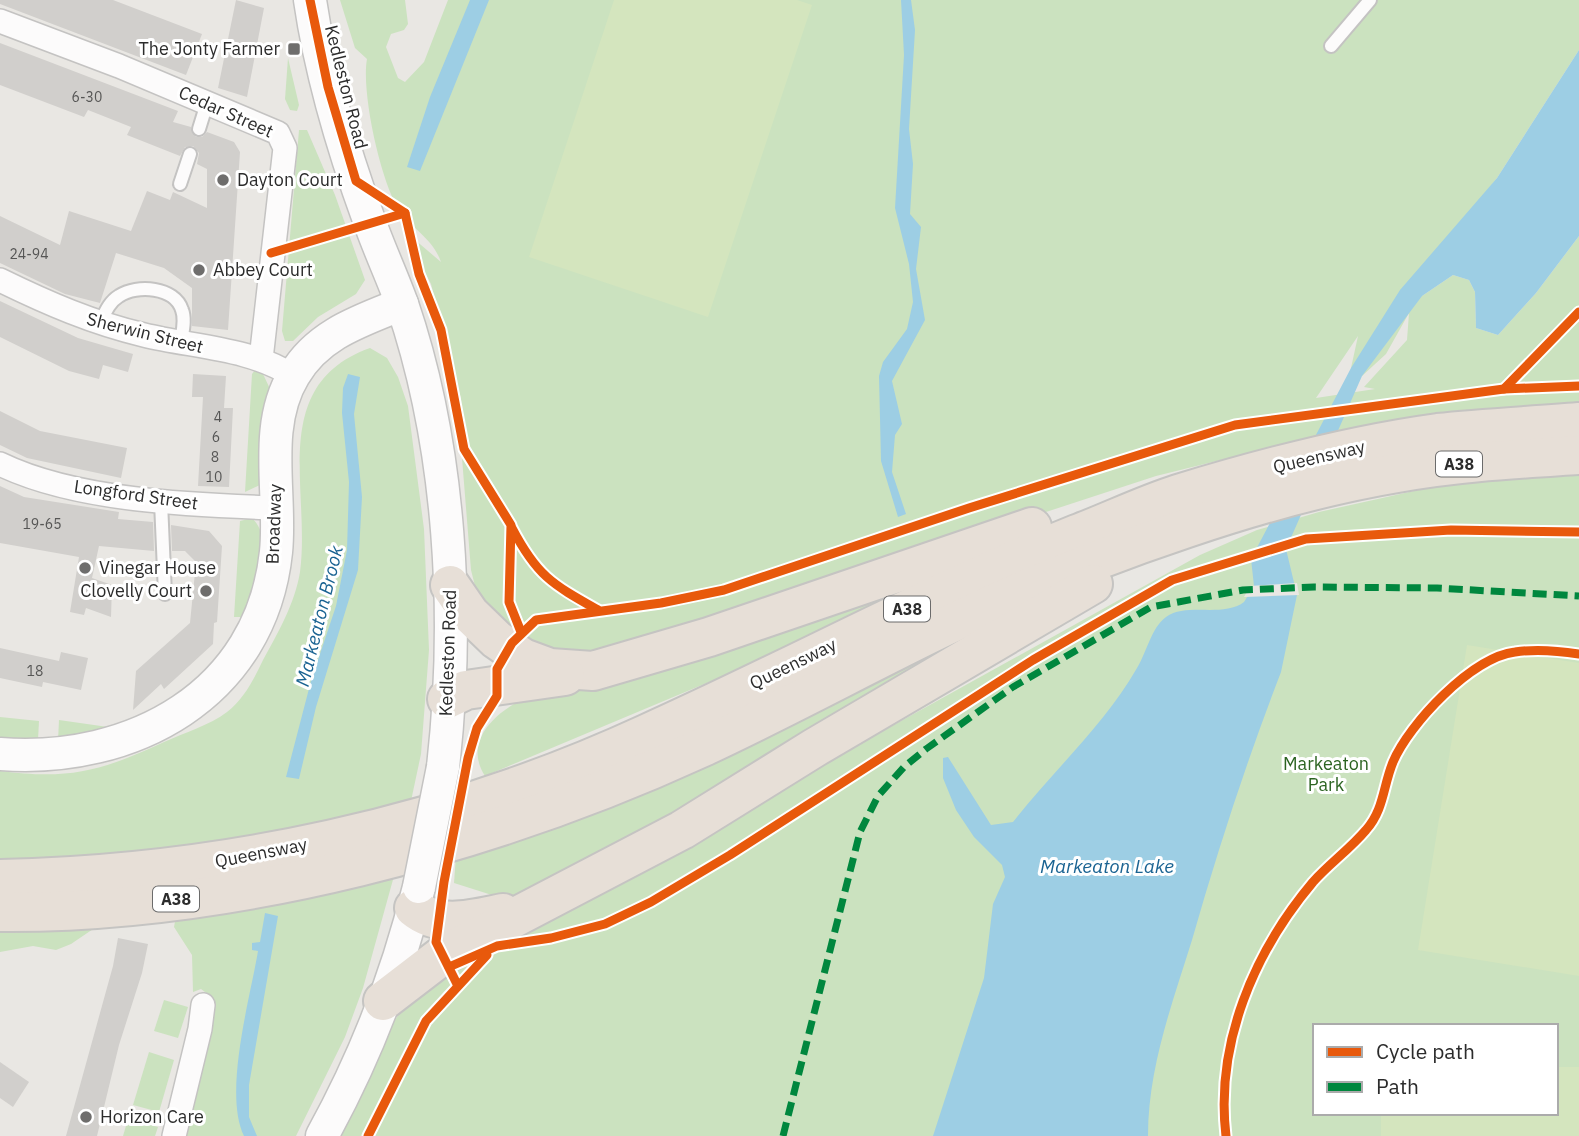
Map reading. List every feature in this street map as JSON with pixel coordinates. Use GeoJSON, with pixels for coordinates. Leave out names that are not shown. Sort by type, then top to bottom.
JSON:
{"type":"FeatureCollection","features":[{"type":"Feature","properties":{"kind":"highway","name":"Queensway"},"geometry":{"type":"LineString","coordinates":[[0,912],[92,908],[237,892],[350,868],[476,833],[560,806],[700,748],[951,623],[1280,465],[1438,433],[1579,422]]}},
{"type":"Feature","properties":{"kind":"highway","name":"Queensway"},"geometry":{"type":"LineString","coordinates":[[0,879],[105,875],[202,864],[347,837],[557,772],[645,735],[986,571],[1179,512],[1259,505],[1340,485],[1457,464],[1579,455]]}},
{"type":"Feature","properties":{"kind":"highway"},"geometry":{"type":"LineString","coordinates":[[447,699],[466,690],[593,671],[709,637],[1056,518],[1179,512]]}},
{"type":"Feature","properties":{"kind":"highway"},"geometry":{"type":"LineString","coordinates":[[383,1001],[443,955],[682,830],[1179,512]]}},
{"type":"Feature","properties":{"kind":"highway"},"geometry":{"type":"LineString","coordinates":[[450,585],[470,614],[503,645],[523,658],[550,668],[593,671]]}},
{"type":"Feature","properties":{"kind":"highway"},"geometry":{"type":"LineString","coordinates":[[416,897],[437,920],[456,920],[536,906]]}},
{"type":"Feature","properties":{"kind":"street","name":"Kedleston Road"},"geometry":{"type":"LineString","coordinates":[[310,0],[324,68],[348,158],[402,304],[422,373],[437,443],[450,585],[443,766],[416,897],[369,1039],[322,1136]]}},
{"type":"Feature","properties":{"kind":"street","name":"Cedar Street"},"geometry":{"type":"LineString","coordinates":[[0,21],[278,132],[285,148],[261,359]]}},
{"type":"Feature","properties":{"kind":"street","name":"Sherwin Street"},"geometry":{"type":"LineString","coordinates":[[0,280],[55,307],[100,323],[261,359],[293,376]]}},
{"type":"Feature","properties":{"kind":"street","name":"Broadway"},"geometry":{"type":"LineString","coordinates":[[0,754],[56,755],[118,742],[170,719],[200,699],[236,658],[262,609],[276,552],[276,448],[281,409],[293,376],[311,351],[334,333],[402,304]]}},
{"type":"Feature","properties":{"kind":"street","name":"Longford Street"},"geometry":{"type":"LineString","coordinates":[[0,464],[44,480],[161,502],[276,508]]}},
{"type":"Feature","properties":{"kind":"street"},"geometry":{"type":"LineString","coordinates":[[174,1136],[200,1029],[203,1005]]}},
{"type":"Feature","properties":{"kind":"lane"},"geometry":{"type":"LineString","coordinates":[[1331,46],[1370,0]]}},
{"type":"Feature","properties":{"kind":"lane"},"geometry":{"type":"LineString","coordinates":[[199,129],[207,103]]}},
{"type":"Feature","properties":{"kind":"lane"},"geometry":{"type":"LineString","coordinates":[[180,184],[190,155]]}},
{"type":"Feature","properties":{"kind":"lane"},"geometry":{"type":"LineString","coordinates":[[100,323],[107,308],[120,295],[131,290],[156,291],[179,303],[184,314],[181,343]]}},
{"type":"Feature","properties":{"kind":"lane"},"geometry":{"type":"LineString","coordinates":[[161,502],[165,594]]}},
{"type":"Feature","properties":{"kind":"green space"},"geometry":{"type":"Polygon","coordinates":[[[340,0],[405,0],[408,24],[404,30],[391,34],[386,47],[398,78],[405,82],[424,62],[448,0],[1579,0],[1579,50],[1497,178],[1467,216],[1422,296],[1453,275],[1469,280],[1475,292],[1476,328],[1498,335],[1536,293],[1579,236],[1579,409],[1265,449],[1156,476],[600,658],[543,658],[478,598],[471,570],[462,458],[461,399],[431,284],[418,259],[414,239],[441,262],[427,239],[403,215],[391,195],[369,113],[367,59],[355,48],[340,0]],[[1409,313],[1386,354],[1362,376],[1351,368],[1358,336],[1316,398],[1375,389],[1364,387],[1407,340],[1409,313]]]}},
{"type":"Feature","properties":{"kind":"green space"},"geometry":{"type":"Polygon","coordinates":[[[614,0],[797,0],[812,5],[708,317],[529,257],[614,0]]]}},
{"type":"Feature","properties":{"kind":"green space"},"geometry":{"type":"Polygon","coordinates":[[[288,58],[299,105],[297,111],[290,110],[285,99],[288,58]]]}},
{"type":"Feature","properties":{"kind":"green space"},"geometry":{"type":"Polygon","coordinates":[[[299,130],[307,130],[335,195],[365,280],[356,294],[318,317],[293,341],[285,341],[282,331],[299,130]]]}},
{"type":"Feature","properties":{"kind":"green space"},"geometry":{"type":"Polygon","coordinates":[[[370,348],[387,358],[398,377],[408,406],[424,529],[429,650],[421,754],[411,801],[226,846],[57,861],[0,861],[0,771],[46,774],[85,771],[103,766],[213,721],[233,707],[243,695],[280,628],[298,584],[302,540],[300,443],[305,414],[317,387],[338,365],[370,348]]]}},
{"type":"Feature","properties":{"kind":"green space"},"geometry":{"type":"Polygon","coordinates":[[[255,370],[263,374],[271,391],[260,446],[260,485],[245,492],[252,374],[255,370]]]}},
{"type":"Feature","properties":{"kind":"green space","name":"Markeaton Park"},"geometry":{"type":"Polygon","coordinates":[[[1579,473],[1579,1136],[340,1136],[389,1029],[423,978],[638,867],[1200,555],[1257,530],[1319,512],[1450,483],[1579,473]]]}},
{"type":"Feature","properties":{"kind":"green space"},"geometry":{"type":"Polygon","coordinates":[[[252,518],[263,540],[261,566],[245,617],[234,617],[240,521],[252,518]]]}},
{"type":"Feature","properties":{"kind":"green space"},"geometry":{"type":"Polygon","coordinates":[[[923,585],[752,664],[485,776],[479,763],[480,739],[486,728],[505,710],[527,697],[923,585]]]}},
{"type":"Feature","properties":{"kind":"green space"},"geometry":{"type":"Polygon","coordinates":[[[1467,645],[1579,663],[1579,976],[1418,950],[1467,645]]]}},
{"type":"Feature","properties":{"kind":"green space"},"geometry":{"type":"Polygon","coordinates":[[[936,649],[940,657],[680,814],[544,886],[513,896],[495,896],[454,883],[456,855],[936,649]]]}},
{"type":"Feature","properties":{"kind":"green space"},"geometry":{"type":"Polygon","coordinates":[[[0,717],[39,721],[38,740],[0,738],[0,717]]]}},
{"type":"Feature","properties":{"kind":"green space"},"geometry":{"type":"Polygon","coordinates":[[[59,720],[115,728],[58,741],[59,720]]]}},
{"type":"Feature","properties":{"kind":"green space"},"geometry":{"type":"Polygon","coordinates":[[[394,876],[363,988],[345,1037],[296,1136],[182,1136],[210,1038],[213,998],[201,989],[193,992],[192,955],[174,927],[176,916],[394,876]]]}},
{"type":"Feature","properties":{"kind":"green space"},"geometry":{"type":"Polygon","coordinates":[[[102,923],[71,944],[56,950],[33,946],[0,952],[0,927],[102,923]]]}},
{"type":"Feature","properties":{"kind":"green space"},"geometry":{"type":"Polygon","coordinates":[[[164,1000],[188,1007],[178,1038],[154,1031],[164,1000]]]}},
{"type":"Feature","properties":{"kind":"green space"},"geometry":{"type":"Polygon","coordinates":[[[149,1052],[174,1060],[159,1112],[133,1105],[149,1052]]]}},
{"type":"Feature","properties":{"kind":"green space"},"geometry":{"type":"Polygon","coordinates":[[[1558,1067],[1579,1067],[1579,1136],[1381,1136],[1381,1115],[1558,1115],[1558,1067]]]}},
{"type":"Feature","properties":{"kind":"green space"},"geometry":{"type":"Polygon","coordinates":[[[128,1119],[158,1127],[155,1136],[123,1136],[128,1119]]]}},
{"type":"Feature","properties":{"kind":"water"},"geometry":{"type":"Polygon","coordinates":[[[470,0],[489,0],[420,171],[407,167],[430,97],[470,0]]]}},
{"type":"Feature","properties":{"kind":"water"},"geometry":{"type":"Polygon","coordinates":[[[901,0],[911,0],[915,30],[909,129],[913,164],[910,214],[921,227],[916,269],[925,320],[892,381],[902,424],[895,435],[892,472],[906,514],[898,517],[881,461],[879,376],[883,362],[907,329],[913,302],[909,264],[895,208],[904,55],[901,0]]]}},
{"type":"Feature","properties":{"kind":"water","name":"Markeaton Lake"},"geometry":{"type":"Polygon","coordinates":[[[1579,50],[1579,236],[1536,293],[1498,335],[1476,328],[1475,292],[1469,280],[1453,275],[1422,296],[1362,376],[1286,549],[1297,595],[1281,672],[1256,738],[1169,1012],[1152,1086],[1148,1136],[933,1136],[984,978],[993,904],[1005,877],[1002,865],[974,837],[956,810],[943,778],[943,758],[948,757],[991,825],[1013,822],[1110,709],[1137,668],[1153,634],[1166,617],[1184,611],[1226,609],[1244,602],[1254,586],[1251,559],[1351,368],[1400,290],[1497,178],[1579,50]]]}},
{"type":"Feature","properties":{"kind":"water"},"geometry":{"type":"Polygon","coordinates":[[[348,374],[360,377],[354,414],[362,497],[358,570],[316,707],[299,779],[286,777],[311,681],[336,606],[347,550],[349,482],[342,413],[343,388],[348,374]]]}},
{"type":"Feature","properties":{"kind":"water"},"geometry":{"type":"Polygon","coordinates":[[[265,913],[278,916],[249,1085],[249,1117],[257,1136],[244,1136],[238,1118],[237,1071],[258,951],[252,950],[252,943],[260,942],[265,913]]]}},
{"type":"Feature","properties":{"kind":"pier"},"geometry":{"type":"Polygon","coordinates":[[[1297,583],[1299,595],[1244,597],[1250,586],[1297,583]]]}},
{"type":"Feature","properties":{"kind":"building"},"geometry":{"type":"Polygon","coordinates":[[[0,0],[113,0],[202,34],[186,75],[0,4],[0,0]]]}},
{"type":"Feature","properties":{"kind":"building"},"geometry":{"type":"Polygon","coordinates":[[[236,0],[264,8],[247,97],[218,88],[236,0]]]}},
{"type":"Feature","properties":{"kind":"building"},"geometry":{"type":"Polygon","coordinates":[[[0,43],[178,111],[173,122],[191,127],[196,137],[202,137],[207,132],[234,142],[240,152],[228,330],[192,326],[192,288],[164,268],[116,253],[100,303],[65,294],[0,263],[0,216],[60,245],[69,211],[131,231],[147,191],[170,200],[173,192],[207,208],[207,169],[197,164],[199,153],[193,146],[185,147],[180,156],[127,135],[131,127],[88,110],[84,117],[0,85],[0,43]]]}},
{"type":"Feature","properties":{"kind":"building"},"geometry":{"type":"Polygon","coordinates":[[[0,301],[78,338],[133,354],[128,372],[103,365],[99,379],[69,371],[0,337],[0,301]]]}},
{"type":"Feature","properties":{"kind":"building"},"geometry":{"type":"Polygon","coordinates":[[[193,374],[226,376],[224,408],[233,408],[229,487],[198,486],[203,397],[192,397],[193,374]]]}},
{"type":"Feature","properties":{"kind":"building"},"geometry":{"type":"Polygon","coordinates":[[[0,411],[40,431],[127,448],[121,478],[27,458],[0,445],[0,411]]]}},
{"type":"Feature","properties":{"kind":"building"},"geometry":{"type":"Polygon","coordinates":[[[0,486],[24,497],[119,512],[118,519],[153,522],[154,551],[99,546],[92,578],[112,585],[111,617],[86,608],[84,615],[70,612],[79,557],[0,543],[0,486]]]}},
{"type":"Feature","properties":{"kind":"building","name":"Clovelly Court"},"geometry":{"type":"Polygon","coordinates":[[[171,525],[209,531],[222,546],[213,644],[164,689],[161,684],[133,710],[136,671],[190,623],[196,562],[185,551],[172,551],[171,525]]]}},
{"type":"Feature","properties":{"kind":"building"},"geometry":{"type":"Polygon","coordinates":[[[0,648],[59,661],[61,652],[88,658],[81,690],[43,682],[42,687],[0,678],[0,648]]]}},
{"type":"Feature","properties":{"kind":"building"},"geometry":{"type":"Polygon","coordinates":[[[118,938],[148,944],[142,973],[119,1045],[97,1136],[66,1136],[113,966],[118,938]]]}},
{"type":"Feature","properties":{"kind":"building"},"geometry":{"type":"Polygon","coordinates":[[[0,1062],[29,1082],[13,1107],[0,1098],[0,1062]]]}},
{"type":"Feature","properties":{"kind":"marked path"},"geometry":{"type":"LineString","coordinates":[[783,1136],[860,832],[878,796],[904,767],[926,749],[1013,687],[1151,607],[1243,590],[1314,587],[1437,588],[1579,596]]}},
{"type":"Feature","properties":{"kind":"cycle path"},"geometry":{"type":"LineString","coordinates":[[310,0],[328,87],[356,181],[405,213],[419,274],[441,330],[464,449],[511,525],[509,602],[521,632]]}},
{"type":"Feature","properties":{"kind":"cycle path"},"geometry":{"type":"LineString","coordinates":[[271,253],[405,213]]}},
{"type":"Feature","properties":{"kind":"cycle path"},"geometry":{"type":"LineString","coordinates":[[1504,389],[1579,312]]}},
{"type":"Feature","properties":{"kind":"cycle path"},"geometry":{"type":"LineString","coordinates":[[457,984],[436,942],[444,882],[468,758],[477,728],[497,696],[497,669],[512,643],[536,620],[661,603],[724,590],[969,508],[1235,425],[1504,389],[1579,386]]}},
{"type":"Feature","properties":{"kind":"cycle path"},"geometry":{"type":"LineString","coordinates":[[512,528],[530,557],[547,577],[598,610]]}},
{"type":"Feature","properties":{"kind":"cycle path"},"geometry":{"type":"LineString","coordinates":[[449,967],[497,946],[551,938],[605,924],[651,902],[730,855],[1033,660],[1172,580],[1306,539],[1451,530],[1579,532]]}},
{"type":"Feature","properties":{"kind":"cycle path"},"geometry":{"type":"LineString","coordinates":[[1226,1136],[1224,1102],[1233,1034],[1257,969],[1273,938],[1313,882],[1372,822],[1380,806],[1393,762],[1413,729],[1462,679],[1498,657],[1531,651],[1579,654]]}},
{"type":"Feature","properties":{"kind":"cycle path"},"geometry":{"type":"LineString","coordinates":[[368,1136],[426,1021],[487,955]]}},
{"type":"Feature","properties":{"kind":"place","name":"The Jonty Farmer"},"geometry":{"type":"Point","coordinates":[294,49]}},
{"type":"Feature","properties":{"kind":"place","name":"Dayton Court"},"geometry":{"type":"Point","coordinates":[223,180]}},
{"type":"Feature","properties":{"kind":"place","name":"Abbey Court"},"geometry":{"type":"Point","coordinates":[199,270]}},
{"type":"Feature","properties":{"kind":"place","name":"Vinegar House"},"geometry":{"type":"Point","coordinates":[85,568]}},
{"type":"Feature","properties":{"kind":"place","name":"Clovelly Court"},"geometry":{"type":"Point","coordinates":[206,591]}},
{"type":"Feature","properties":{"kind":"place","name":"Horizon Care"},"geometry":{"type":"Point","coordinates":[86,1117]}},
{"type":"Feature","properties":{"kind":"water label","name":"Markeaton Brook"},"geometry":{"type":"Point","coordinates":[319,616]}}]}
